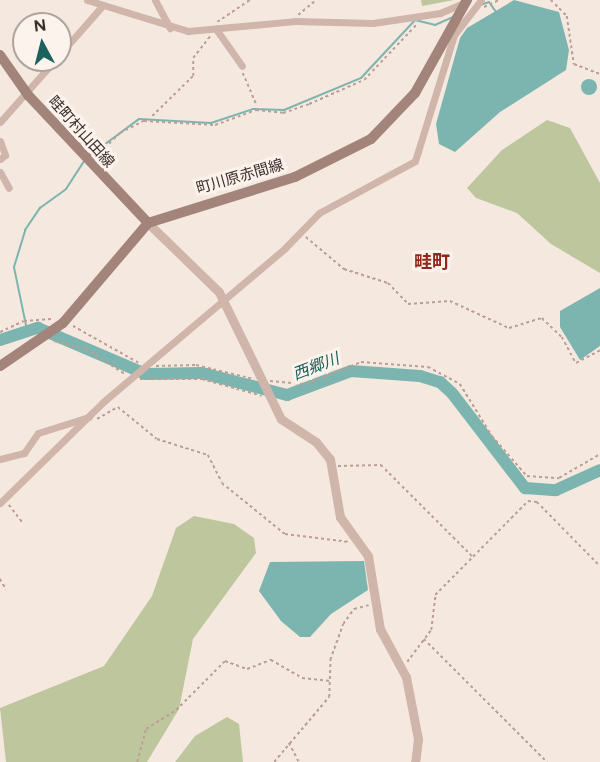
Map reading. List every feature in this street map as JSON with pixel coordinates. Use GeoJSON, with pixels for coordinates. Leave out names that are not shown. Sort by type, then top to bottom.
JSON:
{"type":"FeatureCollection","features":[{"type":"Feature","properties":{"kind":"main road","name":"町川原赤間線"},"geometry":{"type":"LineString","coordinates":[[148,223],[296,177],[370,139],[416,93],[466,1]]}},
{"type":"Feature","properties":{"kind":"main road","name":"畦町村山田線"},"geometry":{"type":"LineString","coordinates":[[0,55],[28,95],[88,163],[148,223]]}},
{"type":"Feature","properties":{"kind":"main road"},"geometry":{"type":"LineString","coordinates":[[0,366],[44,339],[64,322],[148,223]]}},
{"type":"Feature","properties":{"kind":"street"},"geometry":{"type":"LineString","coordinates":[[87,0],[170,28],[216,31],[295,21],[373,23],[440,13],[466,1]]}},
{"type":"Feature","properties":{"kind":"street"},"geometry":{"type":"LineString","coordinates":[[155,0],[170,28]]}},
{"type":"Feature","properties":{"kind":"street"},"geometry":{"type":"LineString","coordinates":[[2,502],[135,377],[301,232],[339,201],[416,161],[454,35],[478,10],[481,0]]}},
{"type":"Feature","properties":{"kind":"street"},"geometry":{"type":"LineString","coordinates":[[72,40],[103,5]]}},
{"type":"Feature","properties":{"kind":"street"},"geometry":{"type":"LineString","coordinates":[[216,31],[242,66]]}},
{"type":"Feature","properties":{"kind":"street"},"geometry":{"type":"LineString","coordinates":[[0,122],[28,95],[46,72]]}},
{"type":"Feature","properties":{"kind":"street"},"geometry":{"type":"LineString","coordinates":[[0,141],[5,155],[0,159]]}},
{"type":"Feature","properties":{"kind":"street"},"geometry":{"type":"LineString","coordinates":[[0,172],[9,188]]}},
{"type":"Feature","properties":{"kind":"street"},"geometry":{"type":"LineString","coordinates":[[148,223],[225,300],[281,418],[322,447],[333,466],[340,517],[368,556],[380,629],[403,668],[418,739],[415,762]]}},
{"type":"Feature","properties":{"kind":"street"},"geometry":{"type":"LineString","coordinates":[[0,459],[24,453],[38,433],[90,421]]}},
{"type":"Feature","properties":{"kind":"path"},"geometry":{"type":"LineString","coordinates":[[152,116],[193,76],[193,58],[216,31],[218,19],[250,0]]}},
{"type":"Feature","properties":{"kind":"path"},"geometry":{"type":"LineString","coordinates":[[295,21],[316,0]]}},
{"type":"Feature","properties":{"kind":"path"},"geometry":{"type":"LineString","coordinates":[[478,10],[500,0]]}},
{"type":"Feature","properties":{"kind":"path"},"geometry":{"type":"LineString","coordinates":[[554,0],[567,16],[574,64],[600,74]]}},
{"type":"Feature","properties":{"kind":"path"},"geometry":{"type":"LineString","coordinates":[[88,163],[120,133],[144,121],[215,125],[256,110],[283,113],[309,104],[364,80],[422,20]]}},
{"type":"Feature","properties":{"kind":"path"},"geometry":{"type":"LineString","coordinates":[[242,66],[256,104]]}},
{"type":"Feature","properties":{"kind":"path"},"geometry":{"type":"LineString","coordinates":[[301,232],[344,269],[388,283],[408,304],[450,301],[508,328],[542,318],[562,337],[576,363],[600,350]]}},
{"type":"Feature","properties":{"kind":"path"},"geometry":{"type":"LineString","coordinates":[[0,332],[32,319],[64,322],[148,367],[196,365],[262,380],[306,384],[361,362],[428,367],[460,384],[492,436],[527,476],[559,478],[600,454]]}},
{"type":"Feature","properties":{"kind":"path"},"geometry":{"type":"LineString","coordinates":[[44,339],[86,349],[135,377],[202,379],[271,400]]}},
{"type":"Feature","properties":{"kind":"path"},"geometry":{"type":"LineString","coordinates":[[90,421],[118,407],[157,439],[208,455],[222,483],[285,534],[345,543],[354,539]]}},
{"type":"Feature","properties":{"kind":"path"},"geometry":{"type":"LineString","coordinates":[[333,466],[381,465],[472,557]]}},
{"type":"Feature","properties":{"kind":"path"},"geometry":{"type":"LineString","coordinates":[[403,668],[431,630],[435,595],[531,501],[600,566]]}},
{"type":"Feature","properties":{"kind":"path"},"geometry":{"type":"LineString","coordinates":[[2,502],[23,523]]}},
{"type":"Feature","properties":{"kind":"path"},"geometry":{"type":"LineString","coordinates":[[0,579],[6,590]]}},
{"type":"Feature","properties":{"kind":"path"},"geometry":{"type":"LineString","coordinates":[[274,762],[328,697],[331,681],[330,660],[346,618],[354,609],[376,604]]}},
{"type":"Feature","properties":{"kind":"path"},"geometry":{"type":"LineString","coordinates":[[423,638],[547,762]]}},
{"type":"Feature","properties":{"kind":"path"},"geometry":{"type":"LineString","coordinates":[[137,762],[146,729],[176,710],[225,661],[247,669],[271,660],[302,678],[331,681]]}},
{"type":"Feature","properties":{"kind":"path"},"geometry":{"type":"LineString","coordinates":[[289,742],[299,762]]}},
{"type":"Feature","properties":{"kind":"green space"},"geometry":{"type":"Polygon","coordinates":[[[421,0],[454,0],[422,6],[421,0]]]}},
{"type":"Feature","properties":{"kind":"green space"},"geometry":{"type":"Polygon","coordinates":[[[547,120],[570,128],[600,183],[600,273],[551,244],[517,213],[476,198],[467,188],[502,150],[547,120]]]}},
{"type":"Feature","properties":{"kind":"green space"},"geometry":{"type":"Polygon","coordinates":[[[194,516],[234,524],[254,538],[256,553],[193,639],[179,709],[147,762],[6,762],[0,708],[104,666],[152,596],[176,528],[194,516]]]}},
{"type":"Feature","properties":{"kind":"green space"},"geometry":{"type":"Polygon","coordinates":[[[227,717],[239,724],[243,762],[175,762],[195,736],[227,717]]]}},
{"type":"Feature","properties":{"kind":"water"},"geometry":{"type":"Polygon","coordinates":[[[514,0],[559,12],[569,50],[566,70],[500,112],[455,152],[439,144],[436,124],[460,38],[467,28],[514,0]]]}},
{"type":"Feature","properties":{"kind":"water"},"geometry":{"type":"Polygon","coordinates":[[[589,79],[595,81],[597,87],[595,93],[589,95],[583,93],[581,87],[583,81],[589,79]]]}},
{"type":"Feature","properties":{"kind":"water"},"geometry":{"type":"Polygon","coordinates":[[[600,288],[600,346],[580,360],[560,327],[560,311],[600,288]]]}},
{"type":"Feature","properties":{"kind":"water"},"geometry":{"type":"Polygon","coordinates":[[[364,561],[368,590],[331,614],[310,637],[300,637],[281,621],[259,591],[270,562],[364,561]]]}},
{"type":"Feature","properties":{"kind":"waterway"},"geometry":{"type":"LineString","coordinates":[[480,5],[489,2],[496,12]]}},
{"type":"Feature","properties":{"kind":"waterway"},"geometry":{"type":"LineString","coordinates":[[89,156],[139,119],[211,123],[253,109],[284,110],[361,78],[415,20],[435,25],[453,17]]}},
{"type":"Feature","properties":{"kind":"waterway"},"geometry":{"type":"LineString","coordinates":[[27,330],[14,267],[25,230],[40,208],[66,189],[85,160]]}},
{"type":"Feature","properties":{"kind":"waterway","name":"西郷川"},"geometry":{"type":"LineString","coordinates":[[0,340],[38,328],[146,374],[202,373],[287,395],[351,371],[420,376],[440,382],[452,393],[525,488],[556,490],[600,470]]}},
{"type":"Feature","properties":{"kind":"district","name":"畦町"},"geometry":{"type":"Point","coordinates":[432,262]}}]}
